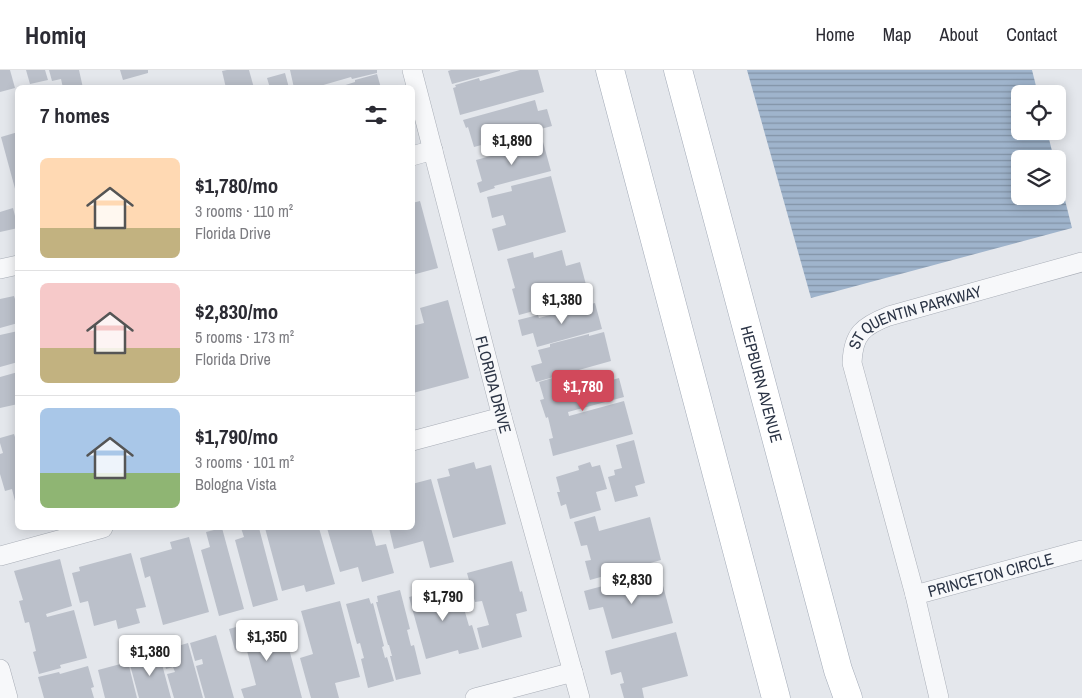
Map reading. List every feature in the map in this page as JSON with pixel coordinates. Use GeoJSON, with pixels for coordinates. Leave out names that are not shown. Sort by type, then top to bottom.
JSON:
{"type":"FeatureCollection","features":[{"type":"Feature","properties":{"kind":"main road"},"geometry":{"type":"LineString","coordinates":[[610,70],[776,698]]}},
{"type":"Feature","properties":{"kind":"main road","name":"HEPBURN AVENUE"},"geometry":{"type":"LineString","coordinates":[[678,70],[838,670],[848,698]]}},
{"type":"Feature","properties":{"kind":"street","name":"FLORIDA DRIVE"},"geometry":{"type":"LineString","coordinates":[[412,70],[502,416],[580,698]]}},
{"type":"Feature","properties":{"kind":"street"},"geometry":{"type":"LineString","coordinates":[[415,155],[433,150]]}},
{"type":"Feature","properties":{"kind":"street","name":"ST QUENTIN PARKWAY"},"geometry":{"type":"LineString","coordinates":[[915,595],[852,363],[852,349],[856,338],[864,329],[876,321],[889,316],[1082,262]]}},
{"type":"Feature","properties":{"kind":"street"},"geometry":{"type":"LineString","coordinates":[[0,269],[15,266]]}},
{"type":"Feature","properties":{"kind":"street"},"geometry":{"type":"LineString","coordinates":[[415,440],[502,416]]}},
{"type":"Feature","properties":{"kind":"street"},"geometry":{"type":"LineString","coordinates":[[0,556],[96,530]]}},
{"type":"Feature","properties":{"kind":"street","name":"PRINCETON CIRCLE"},"geometry":{"type":"LineString","coordinates":[[939,698],[915,595],[1082,550]]}},
{"type":"Feature","properties":{"kind":"street"},"geometry":{"type":"LineString","coordinates":[[0,669],[8,698]]}},
{"type":"Feature","properties":{"kind":"street"},"geometry":{"type":"LineString","coordinates":[[475,698],[573,672]]}},
{"type":"Feature","properties":{"kind":"water"},"geometry":{"type":"Polygon","coordinates":[[[747,70],[1032,70],[1036,85],[1011,85],[1011,140],[1049,140],[1052,150],[1011,150],[1011,205],[1066,204],[1072,228],[811,298],[747,70]]]}},
{"type":"Feature","properties":{"kind":"building"},"geometry":{"type":"Polygon","coordinates":[[[0,70],[10,70],[15,88],[0,92],[0,70]]]}},
{"type":"Feature","properties":{"kind":"building"},"geometry":{"type":"Polygon","coordinates":[[[26,70],[45,70],[48,80],[30,84],[26,70]]]}},
{"type":"Feature","properties":{"kind":"building"},"geometry":{"type":"Polygon","coordinates":[[[49,70],[79,70],[82,85],[62,85],[61,79],[52,81],[49,70]]]}},
{"type":"Feature","properties":{"kind":"building"},"geometry":{"type":"Polygon","coordinates":[[[120,70],[148,70],[148,73],[123,80],[120,70]]]}},
{"type":"Feature","properties":{"kind":"building"},"geometry":{"type":"Polygon","coordinates":[[[249,70],[253,85],[225,85],[222,71],[249,70]]]}},
{"type":"Feature","properties":{"kind":"building"},"geometry":{"type":"Polygon","coordinates":[[[290,70],[377,70],[377,73],[352,79],[351,77],[323,85],[293,85],[290,70]]]}},
{"type":"Feature","properties":{"kind":"building"},"geometry":{"type":"Polygon","coordinates":[[[520,70],[538,70],[544,92],[460,115],[453,88],[456,87],[455,85],[479,78],[480,81],[520,70]]]}},
{"type":"Feature","properties":{"kind":"building"},"geometry":{"type":"Polygon","coordinates":[[[448,71],[500,71],[452,84],[448,71]]]}},
{"type":"Feature","properties":{"kind":"building"},"geometry":{"type":"Polygon","coordinates":[[[285,73],[288,85],[269,85],[267,78],[285,73]]]}},
{"type":"Feature","properties":{"kind":"building"},"geometry":{"type":"Polygon","coordinates":[[[377,74],[380,85],[346,85],[355,82],[355,80],[377,74]]]}},
{"type":"Feature","properties":{"kind":"building"},"geometry":{"type":"Polygon","coordinates":[[[535,100],[538,111],[547,109],[552,126],[474,147],[468,127],[466,128],[463,120],[535,100]]]}},
{"type":"Feature","properties":{"kind":"building"},"geometry":{"type":"Polygon","coordinates":[[[15,133],[15,189],[1,137],[15,133]]]}},
{"type":"Feature","properties":{"kind":"building"},"geometry":{"type":"Polygon","coordinates":[[[543,142],[551,171],[494,186],[495,188],[480,193],[477,183],[482,181],[476,160],[543,142]]]}},
{"type":"Feature","properties":{"kind":"building"},"geometry":{"type":"Polygon","coordinates":[[[551,176],[566,232],[498,251],[492,229],[506,225],[503,215],[492,218],[487,197],[512,191],[511,186],[551,176]]]}},
{"type":"Feature","properties":{"kind":"building"},"geometry":{"type":"Polygon","coordinates":[[[420,201],[438,268],[415,274],[415,202],[420,201]]]}},
{"type":"Feature","properties":{"kind":"building"},"geometry":{"type":"Polygon","coordinates":[[[13,208],[15,229],[0,232],[0,212],[13,208]]]}},
{"type":"Feature","properties":{"kind":"building"},"geometry":{"type":"Polygon","coordinates":[[[562,250],[566,266],[580,262],[589,296],[519,315],[512,289],[515,288],[507,259],[533,252],[534,258],[562,250]]]}},
{"type":"Feature","properties":{"kind":"building"},"geometry":{"type":"Polygon","coordinates":[[[14,296],[15,324],[0,328],[0,299],[14,296]]]}},
{"type":"Feature","properties":{"kind":"building"},"geometry":{"type":"Polygon","coordinates":[[[448,300],[469,378],[415,392],[415,325],[424,323],[420,308],[448,300]]]}},
{"type":"Feature","properties":{"kind":"building"},"geometry":{"type":"Polygon","coordinates":[[[595,303],[602,329],[537,347],[533,333],[522,336],[518,320],[538,315],[539,318],[595,303]]]}},
{"type":"Feature","properties":{"kind":"building"},"geometry":{"type":"Polygon","coordinates":[[[15,332],[15,363],[0,367],[0,335],[15,332]]]}},
{"type":"Feature","properties":{"kind":"building"},"geometry":{"type":"Polygon","coordinates":[[[604,332],[611,361],[536,382],[531,366],[542,363],[538,350],[550,347],[550,344],[604,332]]]}},
{"type":"Feature","properties":{"kind":"building"},"geometry":{"type":"Polygon","coordinates":[[[594,371],[598,384],[619,378],[624,397],[568,412],[569,416],[624,401],[633,434],[553,456],[549,439],[553,438],[548,417],[546,418],[540,400],[544,399],[539,382],[559,376],[560,380],[594,371]]]}},
{"type":"Feature","properties":{"kind":"building"},"geometry":{"type":"Polygon","coordinates":[[[15,373],[15,405],[0,408],[0,377],[15,373]]]}},
{"type":"Feature","properties":{"kind":"building"},"geometry":{"type":"Polygon","coordinates":[[[14,434],[15,437],[15,501],[12,489],[5,491],[0,474],[0,454],[3,453],[0,438],[14,434]]]}},
{"type":"Feature","properties":{"kind":"building"},"geometry":{"type":"Polygon","coordinates":[[[634,440],[645,483],[635,486],[638,496],[615,502],[608,477],[615,475],[614,470],[622,468],[616,445],[634,440]]]}},
{"type":"Feature","properties":{"kind":"building"},"geometry":{"type":"Polygon","coordinates":[[[474,462],[476,469],[491,465],[506,524],[453,538],[437,479],[450,476],[448,469],[474,462]]]}},
{"type":"Feature","properties":{"kind":"building"},"geometry":{"type":"Polygon","coordinates":[[[590,462],[592,467],[600,465],[607,489],[596,492],[601,510],[570,519],[566,504],[561,506],[557,492],[560,492],[556,477],[579,470],[578,466],[590,462]]]}},
{"type":"Feature","properties":{"kind":"building"},"geometry":{"type":"Polygon","coordinates":[[[431,479],[454,562],[430,568],[423,541],[394,549],[389,530],[415,530],[415,483],[431,479]]]}},
{"type":"Feature","properties":{"kind":"building"},"geometry":{"type":"Polygon","coordinates":[[[595,516],[599,531],[650,517],[661,560],[590,580],[585,561],[591,560],[587,545],[581,546],[574,522],[595,516]]]}},
{"type":"Feature","properties":{"kind":"building"},"geometry":{"type":"Polygon","coordinates":[[[223,530],[244,609],[219,616],[201,550],[210,547],[206,532],[223,530]]]}},
{"type":"Feature","properties":{"kind":"building"},"geometry":{"type":"Polygon","coordinates":[[[242,530],[260,530],[278,600],[253,607],[235,540],[244,537],[242,530]]]}},
{"type":"Feature","properties":{"kind":"building"},"geometry":{"type":"Polygon","coordinates":[[[266,530],[320,530],[335,584],[306,592],[304,585],[282,591],[266,530]]]}},
{"type":"Feature","properties":{"kind":"building"},"geometry":{"type":"Polygon","coordinates":[[[328,530],[372,530],[376,546],[386,544],[394,573],[362,582],[358,567],[340,572],[328,530]]]}},
{"type":"Feature","properties":{"kind":"building"},"geometry":{"type":"Polygon","coordinates":[[[189,537],[209,612],[163,625],[150,576],[145,578],[140,558],[172,549],[170,542],[189,537]]]}},
{"type":"Feature","properties":{"kind":"building"},"geometry":{"type":"Polygon","coordinates":[[[131,553],[146,607],[136,609],[140,623],[118,629],[116,620],[94,626],[88,601],[80,603],[72,573],[80,571],[79,567],[131,553]]]}},
{"type":"Feature","properties":{"kind":"building"},"geometry":{"type":"Polygon","coordinates":[[[60,559],[72,606],[46,614],[47,617],[74,610],[87,658],[60,665],[61,668],[39,674],[33,652],[36,651],[29,622],[25,623],[19,601],[23,600],[14,571],[60,559]]]}},
{"type":"Feature","properties":{"kind":"building"},"geometry":{"type":"Polygon","coordinates":[[[512,561],[527,611],[516,614],[522,637],[482,648],[477,628],[489,625],[482,601],[475,602],[467,573],[512,561]]]}},
{"type":"Feature","properties":{"kind":"building"},"geometry":{"type":"Polygon","coordinates":[[[659,571],[673,623],[612,639],[603,607],[589,610],[584,591],[659,571]]]}},
{"type":"Feature","properties":{"kind":"building"},"geometry":{"type":"Polygon","coordinates":[[[457,584],[469,626],[472,625],[479,649],[459,654],[458,650],[426,659],[409,597],[457,584]]]}},
{"type":"Feature","properties":{"kind":"building"},"geometry":{"type":"Polygon","coordinates":[[[400,590],[410,629],[407,630],[411,646],[414,645],[421,674],[396,680],[390,656],[392,656],[376,602],[378,602],[377,596],[400,590]]]}},
{"type":"Feature","properties":{"kind":"building"},"geometry":{"type":"Polygon","coordinates":[[[369,598],[371,604],[373,603],[384,646],[382,647],[394,681],[368,688],[361,659],[364,658],[360,643],[357,644],[346,604],[369,598]]]}},
{"type":"Feature","properties":{"kind":"building"},"geometry":{"type":"Polygon","coordinates":[[[340,601],[360,677],[335,683],[339,698],[311,698],[300,658],[313,654],[301,611],[340,601]]]}},
{"type":"Feature","properties":{"kind":"building"},"geometry":{"type":"Polygon","coordinates":[[[261,620],[265,635],[284,630],[302,698],[244,698],[241,689],[256,685],[246,647],[235,650],[229,629],[261,620]]]}},
{"type":"Feature","properties":{"kind":"building"},"geometry":{"type":"Polygon","coordinates":[[[676,632],[688,676],[642,688],[644,698],[624,698],[620,684],[624,683],[621,672],[611,675],[605,651],[676,632]]]}},
{"type":"Feature","properties":{"kind":"building"},"geometry":{"type":"Polygon","coordinates":[[[216,635],[234,698],[205,698],[196,666],[203,664],[202,659],[195,661],[190,643],[216,635]]]}},
{"type":"Feature","properties":{"kind":"building"},"geometry":{"type":"Polygon","coordinates":[[[188,643],[203,698],[174,698],[167,674],[175,672],[173,667],[166,669],[161,651],[188,643]]]}},
{"type":"Feature","properties":{"kind":"building"},"geometry":{"type":"Polygon","coordinates":[[[159,653],[171,698],[139,698],[129,661],[159,653]]]}},
{"type":"Feature","properties":{"kind":"building"},"geometry":{"type":"Polygon","coordinates":[[[128,662],[137,698],[105,698],[98,670],[128,662]]]}},
{"type":"Feature","properties":{"kind":"building"},"geometry":{"type":"Polygon","coordinates":[[[88,666],[94,687],[91,688],[94,698],[44,698],[38,677],[59,672],[60,674],[88,666]]]}}]}
